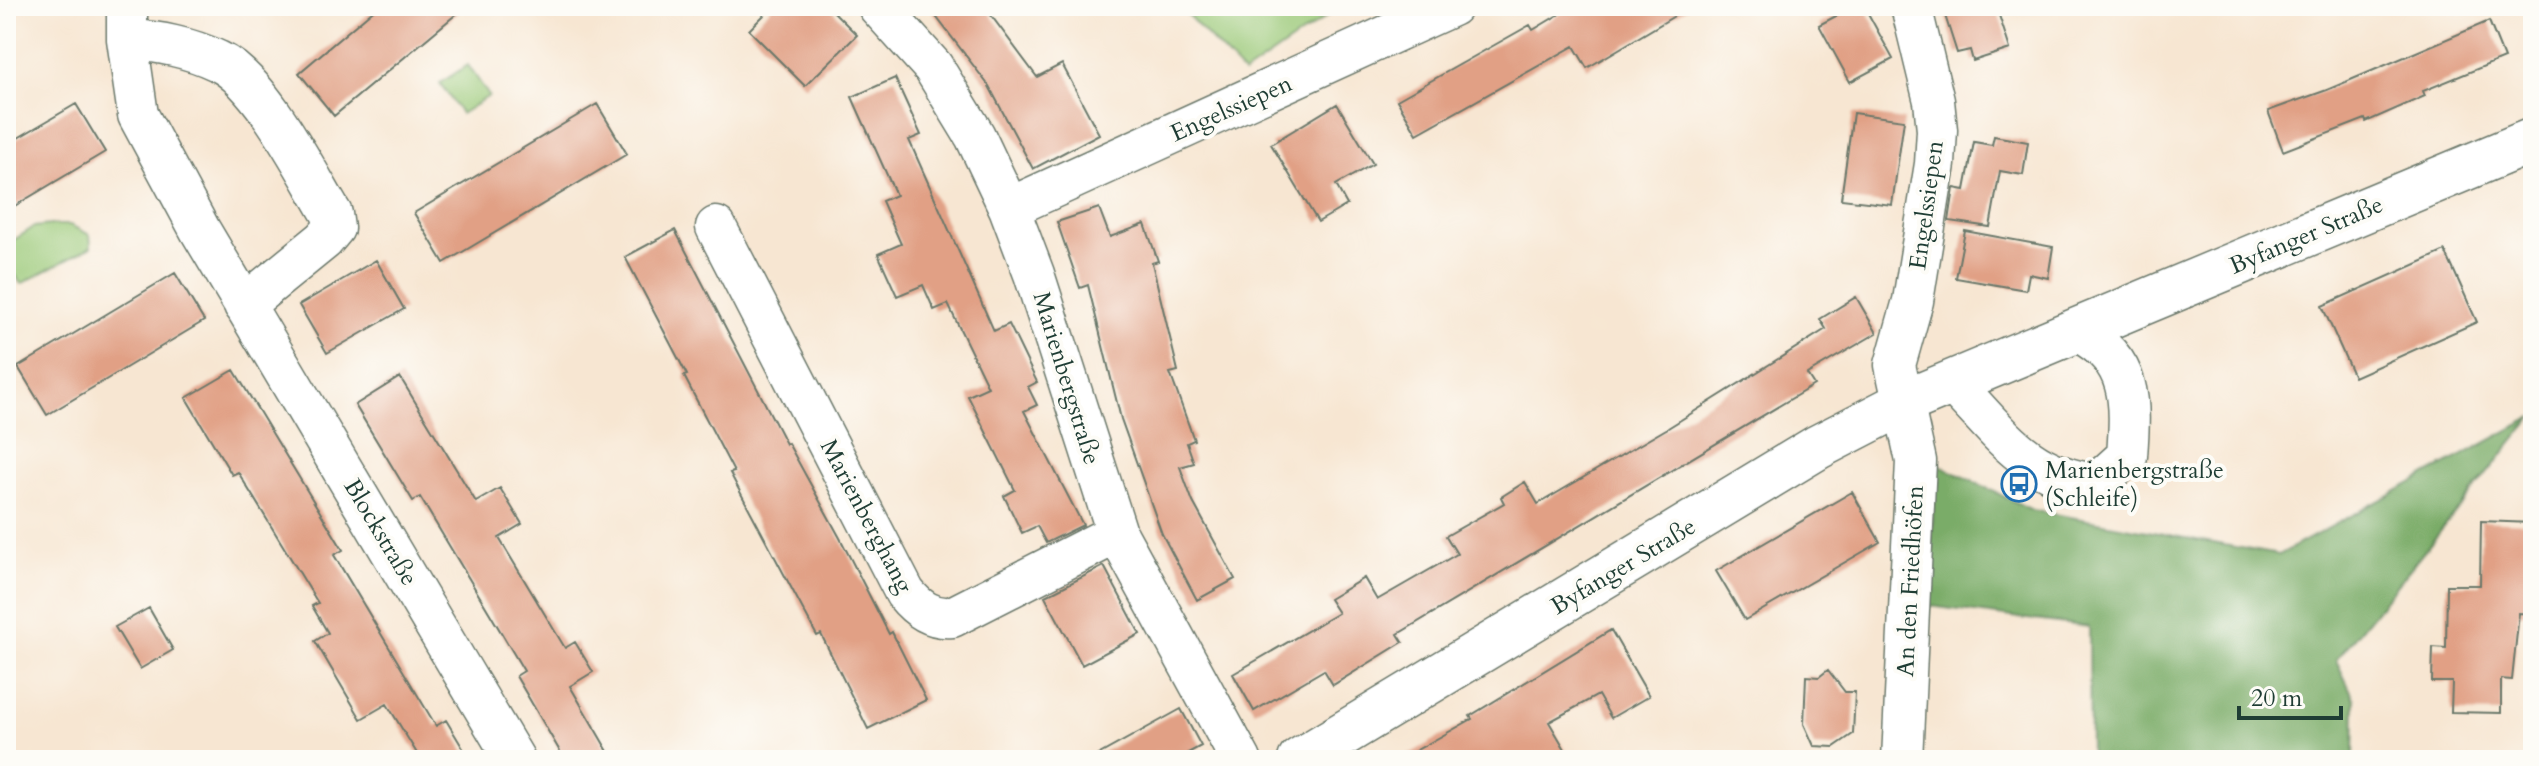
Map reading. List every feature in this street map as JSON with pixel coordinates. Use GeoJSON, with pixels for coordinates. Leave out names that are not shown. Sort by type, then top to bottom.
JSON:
{"type":"FeatureCollection","features":[{"type":"Feature","properties":{"kind":"street","name":"Marienbergstraße"},"geometry":{"type":"LineString","coordinates":[[878,6],[933,67],[975,136],[1009,208],[1034,274],[1117,533],[1241,760]]}},
{"type":"Feature","properties":{"kind":"street","name":"Engelssiepen"},"geometry":{"type":"LineString","coordinates":[[1009,208],[1452,6]]}},
{"type":"Feature","properties":{"kind":"street","name":"Engelssiepen"},"geometry":{"type":"LineString","coordinates":[[1905,402],[1895,365],[1913,301],[1934,175],[1937,130],[1934,101],[1911,6]]}},
{"type":"Feature","properties":{"kind":"street","name":"Blockstraße"},"geometry":{"type":"LineString","coordinates":[[127,22],[168,43],[220,61],[254,89],[332,214],[334,228],[324,240],[244,305]]}},
{"type":"Feature","properties":{"kind":"street","name":"Blockstraße"},"geometry":{"type":"LineString","coordinates":[[127,22],[138,115],[244,305],[515,760]]}},
{"type":"Feature","properties":{"kind":"street","name":"Byfanger Straße"},"geometry":{"type":"LineString","coordinates":[[1300,760],[1818,447],[1905,402],[2533,140]]}},
{"type":"Feature","properties":{"kind":"street","name":"Marienberghang"},"geometry":{"type":"LineString","coordinates":[[716,227],[905,593],[915,606],[936,616],[952,617],[1117,533]]}},
{"type":"Feature","properties":{"kind":"street"},"geometry":{"type":"LineString","coordinates":[[1952,383],[2022,456],[2062,480],[2096,484],[2127,456],[2126,385],[2113,357],[2100,344],[2079,332]]}},
{"type":"Feature","properties":{"kind":"street","name":"An den Friedhöfen"},"geometry":{"type":"LineString","coordinates":[[1902,760],[1916,461],[1905,402]]}},
{"type":"Feature","properties":{"kind":"green space"},"geometry":{"type":"Polygon","coordinates":[[[1179,6],[1342,6],[1244,74],[1179,6]]]}},
{"type":"Feature","properties":{"kind":"green space"},"geometry":{"type":"Polygon","coordinates":[[[468,65],[489,96],[461,114],[440,83],[468,65]]]}},
{"type":"Feature","properties":{"kind":"green space"},"geometry":{"type":"Polygon","coordinates":[[[70,225],[90,235],[91,247],[21,284],[6,260],[6,245],[34,227],[70,225]]]}},
{"type":"Feature","properties":{"kind":"green space"},"geometry":{"type":"Polygon","coordinates":[[[2533,417],[2336,660],[2355,700],[2354,760],[2090,760],[2089,627],[1929,606],[1935,463],[2032,510],[2279,555],[2533,417]]]}},
{"type":"Feature","properties":{"kind":"building"},"geometry":{"type":"Polygon","coordinates":[[[378,6],[466,6],[334,116],[299,73],[378,6]]]}},
{"type":"Feature","properties":{"kind":"building"},"geometry":{"type":"Polygon","coordinates":[[[773,6],[828,6],[857,35],[805,86],[749,30],[773,6]]]}},
{"type":"Feature","properties":{"kind":"building"},"geometry":{"type":"Polygon","coordinates":[[[928,6],[984,6],[1037,77],[1062,64],[1099,134],[1033,169],[989,86],[928,6]]]}},
{"type":"Feature","properties":{"kind":"building"},"geometry":{"type":"Polygon","coordinates":[[[1573,6],[1691,6],[1587,68],[1574,46],[1417,134],[1397,100],[1530,25],[1533,30],[1573,6]]]}},
{"type":"Feature","properties":{"kind":"building"},"geometry":{"type":"Polygon","coordinates":[[[1855,6],[1864,6],[1893,59],[1850,82],[1819,25],[1855,6]]]}},
{"type":"Feature","properties":{"kind":"building"},"geometry":{"type":"Polygon","coordinates":[[[1942,6],[1996,6],[2010,49],[1973,61],[1970,50],[1957,53],[1942,6]]]}},
{"type":"Feature","properties":{"kind":"building"},"geometry":{"type":"Polygon","coordinates":[[[2489,21],[2504,58],[2423,91],[2425,96],[2366,122],[2365,119],[2283,151],[2268,111],[2327,90],[2489,21]]]}},
{"type":"Feature","properties":{"kind":"building"},"geometry":{"type":"Polygon","coordinates":[[[895,78],[921,135],[909,140],[994,331],[1009,324],[1037,382],[1028,387],[1037,405],[1024,411],[1083,525],[1046,543],[1037,526],[1022,533],[1004,496],[1015,490],[968,396],[988,387],[948,304],[934,310],[923,285],[897,296],[878,254],[901,244],[882,201],[896,195],[852,97],[895,78]]]}},
{"type":"Feature","properties":{"kind":"building"},"geometry":{"type":"Polygon","coordinates":[[[76,104],[105,152],[6,211],[6,145],[76,104]]]}},
{"type":"Feature","properties":{"kind":"building"},"geometry":{"type":"Polygon","coordinates":[[[597,104],[627,154],[444,263],[414,213],[597,104]]]}},
{"type":"Feature","properties":{"kind":"building"},"geometry":{"type":"Polygon","coordinates":[[[1337,104],[1373,164],[1336,185],[1347,205],[1318,222],[1271,144],[1337,104]]]}},
{"type":"Feature","properties":{"kind":"building"},"geometry":{"type":"Polygon","coordinates":[[[1853,113],[1904,120],[1892,205],[1841,199],[1853,113]]]}},
{"type":"Feature","properties":{"kind":"building"},"geometry":{"type":"Polygon","coordinates":[[[1994,136],[2028,142],[2023,175],[2000,171],[1990,227],[1949,221],[1954,188],[1965,190],[1974,142],[1992,145],[1994,136]]]}},
{"type":"Feature","properties":{"kind":"building"},"geometry":{"type":"Polygon","coordinates":[[[1099,208],[1110,237],[1145,224],[1158,261],[1152,263],[1178,371],[1170,373],[1194,440],[1187,443],[1194,463],[1180,467],[1193,502],[1235,579],[1197,600],[1162,534],[1121,419],[1088,285],[1080,288],[1057,222],[1099,208]]]}},
{"type":"Feature","properties":{"kind":"building"},"geometry":{"type":"Polygon","coordinates":[[[675,230],[786,444],[840,538],[889,634],[892,632],[926,700],[868,729],[821,634],[817,636],[730,473],[734,472],[684,376],[687,375],[625,257],[675,230]]]}},
{"type":"Feature","properties":{"kind":"building"},"geometry":{"type":"Polygon","coordinates":[[[1965,231],[2053,247],[2048,278],[2029,274],[2026,290],[1956,278],[1965,231]]]}},
{"type":"Feature","properties":{"kind":"building"},"geometry":{"type":"Polygon","coordinates":[[[2445,251],[2477,322],[2354,377],[2322,306],[2445,251]]]}},
{"type":"Feature","properties":{"kind":"building"},"geometry":{"type":"Polygon","coordinates":[[[376,260],[404,309],[327,353],[299,305],[376,260]]]}},
{"type":"Feature","properties":{"kind":"building"},"geometry":{"type":"Polygon","coordinates":[[[175,273],[204,321],[47,415],[18,367],[175,273]]]}},
{"type":"Feature","properties":{"kind":"building"},"geometry":{"type":"Polygon","coordinates":[[[1856,297],[1877,333],[1807,374],[1814,385],[1398,634],[1403,642],[1333,685],[1324,670],[1254,711],[1233,674],[1338,613],[1329,599],[1364,578],[1377,600],[1457,554],[1446,536],[1504,503],[1501,497],[1525,482],[1538,504],[1668,428],[1826,329],[1820,319],[1856,297]]]}},
{"type":"Feature","properties":{"kind":"building"},"geometry":{"type":"Polygon","coordinates":[[[234,370],[343,550],[334,555],[436,726],[446,720],[470,760],[421,760],[387,704],[361,719],[315,641],[328,633],[312,606],[318,603],[238,472],[232,475],[186,398],[234,370]]]}},
{"type":"Feature","properties":{"kind":"building"},"geometry":{"type":"Polygon","coordinates":[[[400,377],[476,502],[500,488],[522,524],[499,538],[565,648],[575,642],[593,672],[570,686],[613,760],[565,760],[516,676],[524,671],[420,497],[413,501],[355,405],[400,377]]]}},
{"type":"Feature","properties":{"kind":"building"},"geometry":{"type":"Polygon","coordinates":[[[1852,492],[1880,542],[1745,620],[1716,571],[1852,492]]]}},
{"type":"Feature","properties":{"kind":"building"},"geometry":{"type":"Polygon","coordinates":[[[2481,521],[2533,523],[2531,614],[2519,613],[2512,680],[2501,679],[2501,713],[2451,712],[2452,682],[2432,682],[2433,647],[2446,648],[2447,585],[2480,585],[2481,521]]]}},
{"type":"Feature","properties":{"kind":"building"},"geometry":{"type":"Polygon","coordinates":[[[1104,566],[1140,634],[1082,665],[1045,596],[1104,566]]]}},
{"type":"Feature","properties":{"kind":"building"},"geometry":{"type":"Polygon","coordinates":[[[149,608],[173,650],[140,669],[115,627],[149,608]]]}},
{"type":"Feature","properties":{"kind":"building"},"geometry":{"type":"Polygon","coordinates":[[[1611,630],[1649,696],[1611,718],[1598,695],[1549,722],[1566,751],[1550,760],[1399,760],[1472,719],[1470,716],[1611,630]]]}},
{"type":"Feature","properties":{"kind":"building"},"geometry":{"type":"Polygon","coordinates":[[[1828,670],[1845,692],[1855,692],[1853,734],[1834,747],[1814,746],[1804,724],[1806,676],[1819,677],[1828,670]]]}},
{"type":"Feature","properties":{"kind":"building"},"geometry":{"type":"Polygon","coordinates":[[[1181,709],[1201,746],[1175,760],[1089,760],[1181,709]]]}},
{"type":"Feature","properties":{"kind":"place","name":"Marienbergstraße (Schleife)"},"geometry":{"type":"Point","coordinates":[2019,484]}}]}
